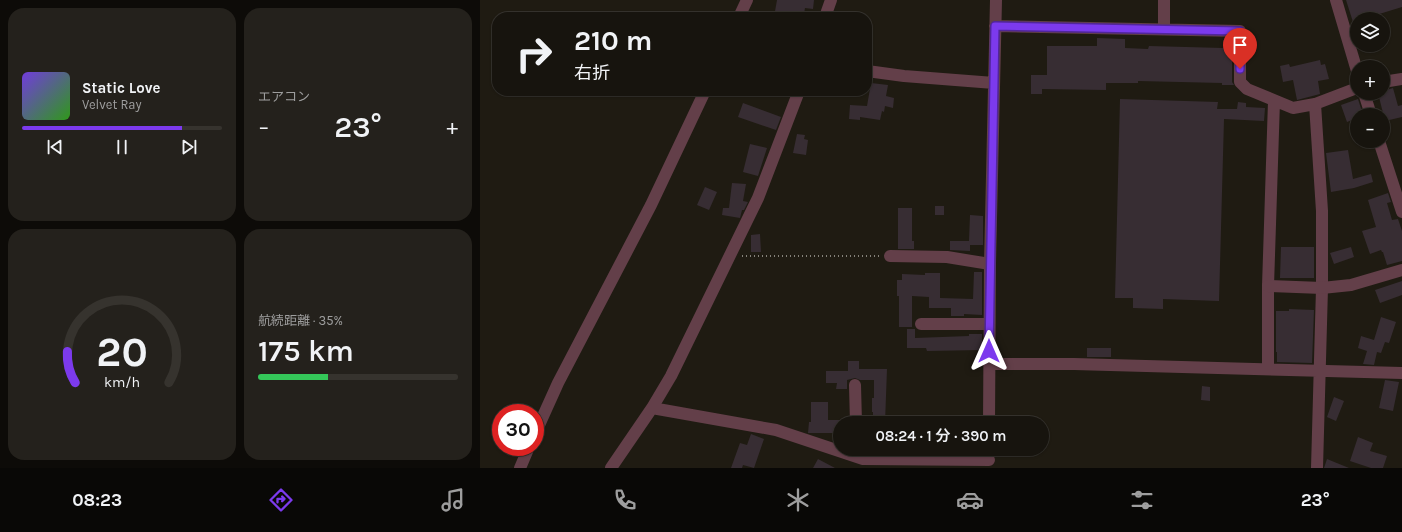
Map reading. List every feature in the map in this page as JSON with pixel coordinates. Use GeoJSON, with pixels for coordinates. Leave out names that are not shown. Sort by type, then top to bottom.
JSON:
{"type":"FeatureCollection","features":[{"type":"Feature","properties":{"kind":"street"},"geometry":{"type":"LineString","coordinates":[[742,12],[748,0]]}},
{"type":"Feature","properties":{"kind":"street"},"geometry":{"type":"LineString","coordinates":[[827,12],[831,0]]}},
{"type":"Feature","properties":{"kind":"street"},"geometry":{"type":"LineString","coordinates":[[990,416],[989,324],[996,0]]}},
{"type":"Feature","properties":{"kind":"street"},"geometry":{"type":"LineString","coordinates":[[1164,0],[1164,29]]}},
{"type":"Feature","properties":{"kind":"street"},"geometry":{"type":"LineString","coordinates":[[1336,0],[1354,60]]}},
{"type":"Feature","properties":{"kind":"street"},"geometry":{"type":"LineString","coordinates":[[995,26],[1240,31],[1240,82],[1246,90],[1293,108],[1315,104],[1350,91]]}},
{"type":"Feature","properties":{"kind":"street"},"geometry":{"type":"LineString","coordinates":[[872,72],[904,76],[994,83]]}},
{"type":"Feature","properties":{"kind":"street"},"geometry":{"type":"LineString","coordinates":[[1390,81],[1402,79]]}},
{"type":"Feature","properties":{"kind":"street"},"geometry":{"type":"LineString","coordinates":[[544,414],[558,383],[651,205],[702,96]]}},
{"type":"Feature","properties":{"kind":"street"},"geometry":{"type":"LineString","coordinates":[[611,468],[652,408],[671,376],[758,198],[797,96]]}},
{"type":"Feature","properties":{"kind":"street"},"geometry":{"type":"LineString","coordinates":[[1268,369],[1268,286],[1274,101]]}},
{"type":"Feature","properties":{"kind":"street"},"geometry":{"type":"LineString","coordinates":[[1315,104],[1322,211],[1322,288],[1317,468]]}},
{"type":"Feature","properties":{"kind":"street"},"geometry":{"type":"LineString","coordinates":[[1381,148],[1402,212]]}},
{"type":"Feature","properties":{"kind":"street"},"geometry":{"type":"LineString","coordinates":[[890,256],[947,256],[990,264]]}},
{"type":"Feature","properties":{"kind":"street"},"geometry":{"type":"LineString","coordinates":[[1268,286],[1322,288],[1351,285],[1402,270]]}},
{"type":"Feature","properties":{"kind":"street"},"geometry":{"type":"LineString","coordinates":[[921,324],[989,324]]}},
{"type":"Feature","properties":{"kind":"street"},"geometry":{"type":"LineString","coordinates":[[990,364],[1074,364],[1402,373]]}},
{"type":"Feature","properties":{"kind":"street"},"geometry":{"type":"LineString","coordinates":[[855,385],[856,416]]}},
{"type":"Feature","properties":{"kind":"street"},"geometry":{"type":"LineString","coordinates":[[652,408],[776,430],[833,446]]}},
{"type":"Feature","properties":{"kind":"street"},"geometry":{"type":"LineString","coordinates":[[520,468],[525,456]]}},
{"type":"Feature","properties":{"kind":"street"},"geometry":{"type":"LineString","coordinates":[[860,456],[863,459],[897,463],[990,459]]}},
{"type":"Feature","properties":{"kind":"path"},"geometry":{"type":"LineString","coordinates":[[730,256],[890,256]]}},
{"type":"Feature","properties":{"kind":"building"},"geometry":{"type":"Polygon","coordinates":[[[777,0],[814,0],[813,9],[805,8],[804,12],[775,12],[777,0]]]}},
{"type":"Feature","properties":{"kind":"building"},"geometry":{"type":"Polygon","coordinates":[[[1346,0],[1402,0],[1402,7],[1386,12],[1350,13],[1346,0]]]}},
{"type":"Feature","properties":{"kind":"building"},"geometry":{"type":"Polygon","coordinates":[[[1097,38],[1125,39],[1125,48],[1148,49],[1149,46],[1223,48],[1223,40],[1232,40],[1232,82],[1234,85],[1222,85],[1222,83],[1138,81],[1138,83],[1106,83],[1106,90],[1042,89],[1042,94],[1031,94],[1031,75],[1047,75],[1047,46],[1097,46],[1097,38]]]}},
{"type":"Feature","properties":{"kind":"building"},"geometry":{"type":"Polygon","coordinates":[[[1320,60],[1321,65],[1325,64],[1329,79],[1318,81],[1320,94],[1297,100],[1293,80],[1283,82],[1280,66],[1289,64],[1290,67],[1320,60]]]}},
{"type":"Feature","properties":{"kind":"building"},"geometry":{"type":"Polygon","coordinates":[[[872,83],[888,85],[886,96],[894,98],[893,108],[885,106],[880,120],[860,117],[860,120],[849,119],[850,105],[867,106],[869,96],[872,96],[872,83]]]}},
{"type":"Feature","properties":{"kind":"building"},"geometry":{"type":"Polygon","coordinates":[[[1393,88],[1398,106],[1402,105],[1402,117],[1390,120],[1390,108],[1382,108],[1380,100],[1390,100],[1390,89],[1393,88]]]}},
{"type":"Feature","properties":{"kind":"building"},"geometry":{"type":"Polygon","coordinates":[[[1120,99],[1218,102],[1217,109],[1237,109],[1238,102],[1246,103],[1246,107],[1265,108],[1264,121],[1224,119],[1219,301],[1163,299],[1163,309],[1133,308],[1133,298],[1115,298],[1120,99]]]}},
{"type":"Feature","properties":{"kind":"building"},"geometry":{"type":"Polygon","coordinates":[[[1358,100],[1361,108],[1350,108],[1350,121],[1347,122],[1341,105],[1358,100]]]}},
{"type":"Feature","properties":{"kind":"building"},"geometry":{"type":"Polygon","coordinates":[[[743,103],[781,117],[776,130],[738,117],[743,103]]]}},
{"type":"Feature","properties":{"kind":"building"},"geometry":{"type":"Polygon","coordinates":[[[797,134],[805,135],[804,139],[808,140],[806,155],[793,153],[797,134]]]}},
{"type":"Feature","properties":{"kind":"building"},"geometry":{"type":"Polygon","coordinates":[[[750,144],[767,148],[758,176],[743,172],[750,144]]]}},
{"type":"Feature","properties":{"kind":"building"},"geometry":{"type":"Polygon","coordinates":[[[1348,150],[1353,179],[1371,174],[1373,182],[1354,188],[1331,192],[1326,153],[1348,150]]]}},
{"type":"Feature","properties":{"kind":"building"},"geometry":{"type":"Polygon","coordinates":[[[732,183],[746,184],[743,201],[748,202],[744,210],[742,210],[740,218],[722,215],[723,208],[729,208],[732,183]]]}},
{"type":"Feature","properties":{"kind":"building"},"geometry":{"type":"Polygon","coordinates":[[[705,187],[717,192],[709,210],[697,205],[705,187]]]}},
{"type":"Feature","properties":{"kind":"building"},"geometry":{"type":"Polygon","coordinates":[[[1388,193],[1391,202],[1387,203],[1392,220],[1398,219],[1402,231],[1402,261],[1387,265],[1381,250],[1370,254],[1362,231],[1376,227],[1368,200],[1388,193]]]}},
{"type":"Feature","properties":{"kind":"building"},"geometry":{"type":"Polygon","coordinates":[[[935,206],[944,206],[944,215],[935,215],[935,206]]]}},
{"type":"Feature","properties":{"kind":"building"},"geometry":{"type":"Polygon","coordinates":[[[898,208],[912,208],[912,241],[914,241],[914,249],[898,249],[898,208]]]}},
{"type":"Feature","properties":{"kind":"building"},"geometry":{"type":"Polygon","coordinates":[[[970,215],[983,216],[983,245],[970,245],[970,251],[950,250],[950,241],[969,241],[970,215]]]}},
{"type":"Feature","properties":{"kind":"building"},"geometry":{"type":"Polygon","coordinates":[[[760,234],[761,252],[751,252],[751,235],[760,234]]]}},
{"type":"Feature","properties":{"kind":"building"},"geometry":{"type":"Polygon","coordinates":[[[1281,247],[1314,247],[1314,278],[1280,278],[1281,247]]]}},
{"type":"Feature","properties":{"kind":"building"},"geometry":{"type":"Polygon","coordinates":[[[1351,247],[1354,257],[1334,264],[1330,253],[1351,247]]]}},
{"type":"Feature","properties":{"kind":"building"},"geometry":{"type":"Polygon","coordinates":[[[974,272],[982,272],[982,315],[964,314],[964,316],[951,316],[951,308],[929,308],[929,297],[912,296],[912,327],[899,327],[899,296],[897,296],[897,280],[902,280],[902,274],[925,275],[925,273],[940,273],[940,298],[973,299],[974,272]]]}},
{"type":"Feature","properties":{"kind":"building"},"geometry":{"type":"Polygon","coordinates":[[[1402,281],[1402,295],[1380,303],[1375,290],[1402,281]]]}},
{"type":"Feature","properties":{"kind":"building"},"geometry":{"type":"Polygon","coordinates":[[[1289,309],[1314,310],[1312,363],[1277,362],[1276,311],[1289,311],[1289,309]]]}},
{"type":"Feature","properties":{"kind":"building"},"geometry":{"type":"Polygon","coordinates":[[[1381,317],[1396,322],[1389,343],[1385,342],[1381,353],[1377,352],[1374,365],[1363,364],[1367,351],[1358,348],[1361,336],[1374,340],[1381,317]]]}},
{"type":"Feature","properties":{"kind":"building"},"geometry":{"type":"Polygon","coordinates":[[[907,329],[915,329],[915,338],[969,336],[969,334],[982,334],[982,350],[927,351],[926,348],[907,348],[907,329]]]}},
{"type":"Feature","properties":{"kind":"building"},"geometry":{"type":"Polygon","coordinates":[[[1087,348],[1111,348],[1111,357],[1087,357],[1087,348]]]}},
{"type":"Feature","properties":{"kind":"building"},"geometry":{"type":"Polygon","coordinates":[[[848,361],[859,361],[859,369],[887,369],[885,416],[873,416],[872,398],[874,398],[874,380],[860,380],[855,378],[847,380],[847,389],[836,389],[837,383],[826,383],[826,371],[848,371],[848,361]]]}},
{"type":"Feature","properties":{"kind":"building"},"geometry":{"type":"Polygon","coordinates":[[[1385,380],[1399,382],[1393,411],[1379,408],[1385,380]]]}},
{"type":"Feature","properties":{"kind":"building"},"geometry":{"type":"Polygon","coordinates":[[[1202,386],[1210,387],[1210,401],[1201,400],[1202,386]]]}},
{"type":"Feature","properties":{"kind":"building"},"geometry":{"type":"Polygon","coordinates":[[[1334,397],[1344,401],[1336,421],[1327,417],[1334,397]]]}},
{"type":"Feature","properties":{"kind":"building"},"geometry":{"type":"Polygon","coordinates":[[[811,402],[828,402],[828,420],[833,420],[833,433],[808,433],[809,422],[811,422],[811,402]]]}},
{"type":"Feature","properties":{"kind":"building"},"geometry":{"type":"Polygon","coordinates":[[[751,434],[764,439],[754,468],[743,465],[742,468],[731,468],[740,443],[747,445],[751,434]]]}},
{"type":"Feature","properties":{"kind":"building"},"geometry":{"type":"Polygon","coordinates":[[[1358,437],[1373,443],[1370,451],[1387,456],[1383,468],[1371,468],[1350,461],[1358,437]]]}},
{"type":"Feature","properties":{"kind":"building"},"geometry":{"type":"Polygon","coordinates":[[[818,459],[835,468],[813,468],[818,459]]]}},
{"type":"Feature","properties":{"kind":"building"},"geometry":{"type":"Polygon","coordinates":[[[1327,459],[1349,468],[1324,468],[1327,459]]]}},
{"type":"Feature","properties":{"kind":"route"},"geometry":{"type":"LineString","coordinates":[[989,351],[995,26],[1240,31],[1240,69]]}}]}
